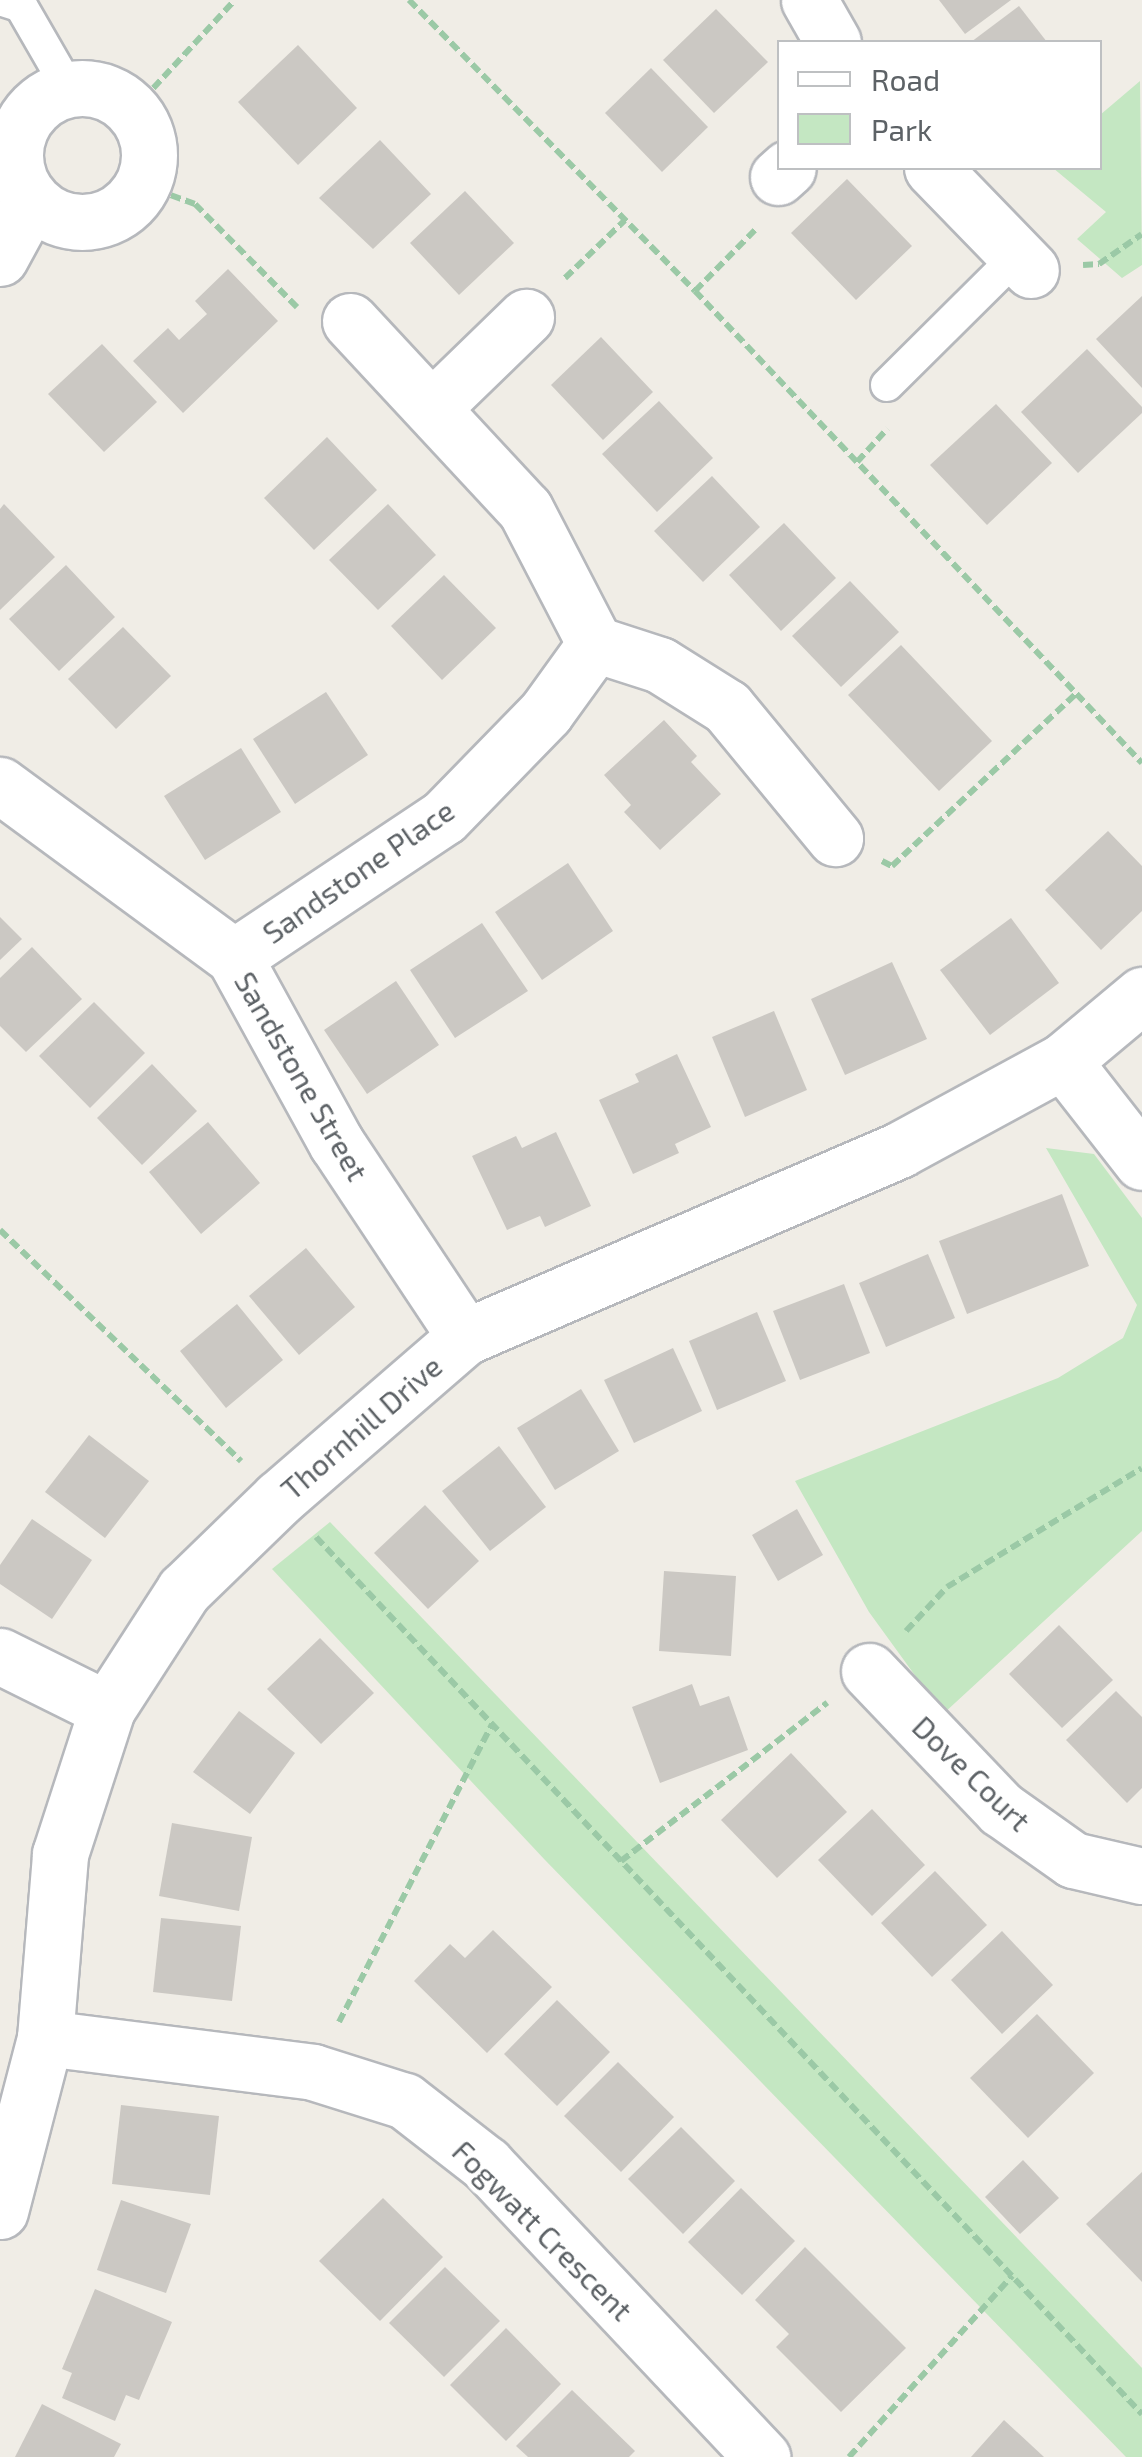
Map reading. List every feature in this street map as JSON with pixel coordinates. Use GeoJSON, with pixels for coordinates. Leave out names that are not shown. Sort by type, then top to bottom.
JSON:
{"type":"FeatureCollection","features":[{"type":"Feature","properties":{"kind":"street"},"geometry":{"type":"LineString","coordinates":[[809,0],[832,40]]}},
{"type":"Feature","properties":{"kind":"street"},"geometry":{"type":"LineString","coordinates":[[92,88],[114,95],[133,110],[150,146],[143,185],[130,203],[112,216],[91,222],[69,222],[31,201],[16,169],[17,134],[28,113],[46,98],[69,89],[92,88]]}},
{"type":"Feature","properties":{"kind":"street"},"geometry":{"type":"LineString","coordinates":[[934,170],[1024,263]]}},
{"type":"Feature","properties":{"kind":"street"},"geometry":{"type":"LineString","coordinates":[[0,258],[31,201]]}},
{"type":"Feature","properties":{"kind":"street"},"geometry":{"type":"LineString","coordinates":[[432,408],[526,317]]}},
{"type":"Feature","properties":{"kind":"street"},"geometry":{"type":"LineString","coordinates":[[350,321],[524,509],[595,644],[660,664],[727,708],[836,838]]}},
{"type":"Feature","properties":{"kind":"street","name":"Sandstone Place"},"geometry":{"type":"LineString","coordinates":[[234,958],[444,817],[546,712],[595,644]]}},
{"type":"Feature","properties":{"kind":"street","name":"Sandstone Street"},"geometry":{"type":"LineString","coordinates":[[0,785],[234,958],[337,1144],[465,1337]]}},
{"type":"Feature","properties":{"kind":"street","name":"Thornhill Drive"},"geometry":{"type":"LineString","coordinates":[[0,2211],[45,2038],[60,1854],[107,1709],[184,1590],[279,1498],[465,1337],[899,1150],[1063,1061],[1142,995]]}},
{"type":"Feature","properties":{"kind":"street"},"geometry":{"type":"LineString","coordinates":[[1063,1061],[1142,1162]]}},
{"type":"Feature","properties":{"kind":"street"},"geometry":{"type":"LineString","coordinates":[[0,1656],[107,1709]]}},
{"type":"Feature","properties":{"kind":"street","name":"Dove Court"},"geometry":{"type":"LineString","coordinates":[[869,1671],[1001,1809],[1073,1860],[1142,1876]]}},
{"type":"Feature","properties":{"kind":"street","name":"Fogwatt Crescent"},"geometry":{"type":"LineString","coordinates":[[45,2038],[313,2072],[405,2101],[486,2164],[762,2457]]}},
{"type":"Feature","properties":{"kind":"lane"},"geometry":{"type":"LineString","coordinates":[[3,0],[21,6],[69,89]]}},
{"type":"Feature","properties":{"kind":"lane"},"geometry":{"type":"LineString","coordinates":[[886,386],[1024,263]]}},
{"type":"Feature","properties":{"kind":"path"},"geometry":{"type":"LineString","coordinates":[[133,110],[236,0]]}},
{"type":"Feature","properties":{"kind":"path"},"geometry":{"type":"LineString","coordinates":[[409,0],[695,291],[1142,763]]}},
{"type":"Feature","properties":{"kind":"path"},"geometry":{"type":"LineString","coordinates":[[695,291],[781,204],[783,172]]}},
{"type":"Feature","properties":{"kind":"path"},"geometry":{"type":"LineString","coordinates":[[143,185],[195,204],[300,310],[350,321]]}},
{"type":"Feature","properties":{"kind":"path"},"geometry":{"type":"LineString","coordinates":[[526,317],[625,220]]}},
{"type":"Feature","properties":{"kind":"path"},"geometry":{"type":"LineString","coordinates":[[836,838],[892,866],[1076,694]]}},
{"type":"Feature","properties":{"kind":"path"},"geometry":{"type":"LineString","coordinates":[[0,1230],[279,1498],[1142,2414]]}},
{"type":"Feature","properties":{"kind":"path"},"geometry":{"type":"LineString","coordinates":[[622,1862],[869,1671],[947,1586],[1142,1468]]}},
{"type":"Feature","properties":{"kind":"path"},"geometry":{"type":"LineString","coordinates":[[313,2072],[492,1724]]}},
{"type":"Feature","properties":{"kind":"path"},"geometry":{"type":"LineString","coordinates":[[849,2457],[1012,2276]]}},
{"type":"Feature","properties":{"kind":"green space"},"geometry":{"type":"Polygon","coordinates":[[[1140,81],[1142,265],[1122,278],[1077,239],[1106,212],[1055,170],[1102,170],[1102,113],[1140,81]]]}},
{"type":"Feature","properties":{"kind":"green space"},"geometry":{"type":"Polygon","coordinates":[[[1046,1148],[1094,1154],[1142,1218],[1142,1531],[943,1714],[869,1612],[795,1481],[1058,1378],[1123,1338],[1137,1305],[1046,1148]]]}},
{"type":"Feature","properties":{"kind":"green space"},"geometry":{"type":"Polygon","coordinates":[[[330,1522],[1142,2368],[1142,2457],[1126,2457],[545,1860],[272,1569],[330,1522]]]}},
{"type":"Feature","properties":{"kind":"building"},"geometry":{"type":"Polygon","coordinates":[[[939,0],[1011,0],[965,34],[939,0]]]}},
{"type":"Feature","properties":{"kind":"building"},"geometry":{"type":"Polygon","coordinates":[[[1019,6],[1045,40],[974,40],[1019,6]]]}},
{"type":"Feature","properties":{"kind":"building"},"geometry":{"type":"Polygon","coordinates":[[[716,9],[768,62],[714,113],[663,60],[716,9]]]}},
{"type":"Feature","properties":{"kind":"building"},"geometry":{"type":"Polygon","coordinates":[[[298,45],[357,108],[298,165],[238,102],[298,45]]]}},
{"type":"Feature","properties":{"kind":"building"},"geometry":{"type":"Polygon","coordinates":[[[651,68],[708,127],[662,172],[605,113],[651,68]]]}},
{"type":"Feature","properties":{"kind":"building"},"geometry":{"type":"Polygon","coordinates":[[[380,140],[431,194],[373,249],[319,198],[380,140]]]}},
{"type":"Feature","properties":{"kind":"building"},"geometry":{"type":"Polygon","coordinates":[[[847,179],[912,246],[856,300],[791,233],[847,179]]]}},
{"type":"Feature","properties":{"kind":"building"},"geometry":{"type":"Polygon","coordinates":[[[465,191],[514,243],[459,295],[410,243],[465,191]]]}},
{"type":"Feature","properties":{"kind":"building"},"geometry":{"type":"Polygon","coordinates":[[[228,269],[278,321],[183,413],[133,361],[168,328],[179,340],[207,314],[195,301],[228,269]]]}},
{"type":"Feature","properties":{"kind":"building"},"geometry":{"type":"Polygon","coordinates":[[[1142,296],[1142,388],[1096,339],[1142,296]]]}},
{"type":"Feature","properties":{"kind":"building"},"geometry":{"type":"Polygon","coordinates":[[[601,337],[653,392],[603,440],[551,385],[601,337]]]}},
{"type":"Feature","properties":{"kind":"building"},"geometry":{"type":"Polygon","coordinates":[[[102,344],[157,402],[104,452],[48,394],[102,344]]]}},
{"type":"Feature","properties":{"kind":"building"},"geometry":{"type":"Polygon","coordinates":[[[1087,349],[1142,407],[1142,413],[1078,473],[1021,412],[1087,349]]]}},
{"type":"Feature","properties":{"kind":"building"},"geometry":{"type":"Polygon","coordinates":[[[659,401],[713,458],[657,512],[602,454],[659,401]]]}},
{"type":"Feature","properties":{"kind":"building"},"geometry":{"type":"Polygon","coordinates":[[[996,404],[1052,463],[987,525],[930,465],[996,404]]]}},
{"type":"Feature","properties":{"kind":"building"},"geometry":{"type":"Polygon","coordinates":[[[327,437],[377,490],[314,550],[264,498],[327,437]]]}},
{"type":"Feature","properties":{"kind":"building"},"geometry":{"type":"Polygon","coordinates":[[[712,476],[760,527],[703,582],[654,531],[712,476]]]}},
{"type":"Feature","properties":{"kind":"building"},"geometry":{"type":"Polygon","coordinates":[[[4,504],[55,557],[0,610],[0,509],[4,504]]]}},
{"type":"Feature","properties":{"kind":"building"},"geometry":{"type":"Polygon","coordinates":[[[388,504],[436,555],[378,610],[329,560],[388,504]]]}},
{"type":"Feature","properties":{"kind":"building"},"geometry":{"type":"Polygon","coordinates":[[[784,523],[836,578],[781,631],[729,575],[784,523]]]}},
{"type":"Feature","properties":{"kind":"building"},"geometry":{"type":"Polygon","coordinates":[[[66,565],[115,617],[59,671],[9,619],[66,565]]]}},
{"type":"Feature","properties":{"kind":"building"},"geometry":{"type":"Polygon","coordinates":[[[444,575],[496,628],[442,680],[391,626],[444,575]]]}},
{"type":"Feature","properties":{"kind":"building"},"geometry":{"type":"Polygon","coordinates":[[[850,581],[899,632],[841,687],[792,636],[850,581]]]}},
{"type":"Feature","properties":{"kind":"building"},"geometry":{"type":"Polygon","coordinates":[[[123,627],[171,676],[116,729],[68,679],[123,627]]]}},
{"type":"Feature","properties":{"kind":"building"},"geometry":{"type":"Polygon","coordinates":[[[901,645],[992,741],[939,791],[848,695],[901,645]]]}},
{"type":"Feature","properties":{"kind":"building"},"geometry":{"type":"Polygon","coordinates":[[[326,692],[368,755],[295,804],[253,739],[326,692]]]}},
{"type":"Feature","properties":{"kind":"building"},"geometry":{"type":"Polygon","coordinates":[[[664,720],[697,756],[691,762],[721,794],[660,850],[624,812],[631,805],[604,775],[664,720]]]}},
{"type":"Feature","properties":{"kind":"building"},"geometry":{"type":"Polygon","coordinates":[[[241,748],[281,812],[205,860],[164,796],[241,748]]]}},
{"type":"Feature","properties":{"kind":"building"},"geometry":{"type":"Polygon","coordinates":[[[1108,831],[1142,866],[1142,911],[1101,950],[1045,890],[1108,831]]]}},
{"type":"Feature","properties":{"kind":"building"},"geometry":{"type":"Polygon","coordinates":[[[568,863],[613,931],[542,980],[495,912],[568,863]]]}},
{"type":"Feature","properties":{"kind":"building"},"geometry":{"type":"Polygon","coordinates":[[[0,917],[22,939],[0,960],[0,917]]]}},
{"type":"Feature","properties":{"kind":"building"},"geometry":{"type":"Polygon","coordinates":[[[1011,918],[1059,983],[990,1035],[940,970],[1011,918]]]}},
{"type":"Feature","properties":{"kind":"building"},"geometry":{"type":"Polygon","coordinates":[[[482,923],[528,991],[455,1038],[410,970],[482,923]]]}},
{"type":"Feature","properties":{"kind":"building"},"geometry":{"type":"Polygon","coordinates":[[[32,947],[82,999],[26,1052],[0,1026],[0,978],[32,947]]]}},
{"type":"Feature","properties":{"kind":"building"},"geometry":{"type":"Polygon","coordinates":[[[892,962],[927,1039],[845,1075],[811,999],[892,962]]]}},
{"type":"Feature","properties":{"kind":"building"},"geometry":{"type":"Polygon","coordinates":[[[396,981],[439,1045],[367,1094],[324,1030],[396,981]]]}},
{"type":"Feature","properties":{"kind":"building"},"geometry":{"type":"Polygon","coordinates":[[[94,1002],[145,1053],[90,1108],[39,1056],[94,1002]]]}},
{"type":"Feature","properties":{"kind":"building"},"geometry":{"type":"Polygon","coordinates":[[[774,1011],[807,1090],[745,1117],[712,1037],[774,1011]]]}},
{"type":"Feature","properties":{"kind":"building"},"geometry":{"type":"Polygon","coordinates":[[[677,1054],[711,1127],[675,1144],[679,1153],[633,1174],[599,1100],[639,1082],[635,1074],[677,1054]]]}},
{"type":"Feature","properties":{"kind":"building"},"geometry":{"type":"Polygon","coordinates":[[[152,1064],[197,1111],[142,1165],[97,1118],[152,1064]]]}},
{"type":"Feature","properties":{"kind":"building"},"geometry":{"type":"Polygon","coordinates":[[[208,1122],[260,1183],[201,1234],[149,1172],[208,1122]]]}},
{"type":"Feature","properties":{"kind":"building"},"geometry":{"type":"Polygon","coordinates":[[[556,1132],[591,1206],[545,1227],[540,1216],[507,1230],[472,1156],[516,1136],[522,1148],[556,1132]]]}},
{"type":"Feature","properties":{"kind":"building"},"geometry":{"type":"Polygon","coordinates":[[[1062,1194],[1089,1266],[967,1314],[939,1241],[1062,1194]]]}},
{"type":"Feature","properties":{"kind":"building"},"geometry":{"type":"Polygon","coordinates":[[[306,1248],[355,1307],[299,1355],[249,1296],[306,1248]]]}},
{"type":"Feature","properties":{"kind":"building"},"geometry":{"type":"Polygon","coordinates":[[[928,1254],[955,1318],[886,1347],[859,1283],[928,1254]]]}},
{"type":"Feature","properties":{"kind":"building"},"geometry":{"type":"Polygon","coordinates":[[[844,1284],[870,1353],[800,1380],[773,1311],[844,1284]]]}},
{"type":"Feature","properties":{"kind":"building"},"geometry":{"type":"Polygon","coordinates":[[[237,1304],[283,1360],[226,1408],[180,1351],[237,1304]]]}},
{"type":"Feature","properties":{"kind":"building"},"geometry":{"type":"Polygon","coordinates":[[[757,1312],[786,1381],[717,1410],[689,1341],[757,1312]]]}},
{"type":"Feature","properties":{"kind":"building"},"geometry":{"type":"Polygon","coordinates":[[[673,1348],[702,1411],[634,1443],[604,1380],[673,1348]]]}},
{"type":"Feature","properties":{"kind":"building"},"geometry":{"type":"Polygon","coordinates":[[[581,1389],[619,1451],[555,1490],[517,1428],[581,1389]]]}},
{"type":"Feature","properties":{"kind":"building"},"geometry":{"type":"Polygon","coordinates":[[[89,1435],[149,1481],[105,1538],[45,1492],[89,1435]]]}},
{"type":"Feature","properties":{"kind":"building"},"geometry":{"type":"Polygon","coordinates":[[[499,1446],[546,1507],[490,1551],[442,1491],[499,1446]]]}},
{"type":"Feature","properties":{"kind":"building"},"geometry":{"type":"Polygon","coordinates":[[[425,1505],[479,1561],[428,1609],[374,1553],[425,1505]]]}},
{"type":"Feature","properties":{"kind":"building"},"geometry":{"type":"Polygon","coordinates":[[[797,1509],[823,1555],[778,1581],[752,1535],[797,1509]]]}},
{"type":"Feature","properties":{"kind":"building"},"geometry":{"type":"Polygon","coordinates":[[[32,1519],[92,1560],[52,1619],[0,1584],[0,1565],[32,1519]]]}},
{"type":"Feature","properties":{"kind":"building"},"geometry":{"type":"Polygon","coordinates":[[[664,1571],[736,1576],[731,1656],[659,1651],[664,1571]]]}},
{"type":"Feature","properties":{"kind":"building"},"geometry":{"type":"Polygon","coordinates":[[[1059,1625],[1113,1680],[1062,1728],[1009,1674],[1059,1625]]]}},
{"type":"Feature","properties":{"kind":"building"},"geometry":{"type":"Polygon","coordinates":[[[320,1638],[374,1693],[321,1744],[267,1689],[320,1638]]]}},
{"type":"Feature","properties":{"kind":"building"},"geometry":{"type":"Polygon","coordinates":[[[692,1684],[700,1706],[729,1696],[748,1750],[660,1783],[632,1707],[692,1684]]]}},
{"type":"Feature","properties":{"kind":"building"},"geometry":{"type":"Polygon","coordinates":[[[1116,1691],[1142,1717],[1142,1788],[1127,1803],[1066,1740],[1116,1691]]]}},
{"type":"Feature","properties":{"kind":"building"},"geometry":{"type":"Polygon","coordinates":[[[239,1711],[295,1753],[250,1814],[193,1772],[239,1711]]]}},
{"type":"Feature","properties":{"kind":"building"},"geometry":{"type":"Polygon","coordinates":[[[791,1753],[847,1812],[777,1878],[721,1820],[791,1753]]]}},
{"type":"Feature","properties":{"kind":"building"},"geometry":{"type":"Polygon","coordinates":[[[872,1809],[925,1865],[872,1916],[818,1860],[872,1809]]]}},
{"type":"Feature","properties":{"kind":"building"},"geometry":{"type":"Polygon","coordinates":[[[172,1823],[252,1837],[239,1911],[159,1896],[172,1823]]]}},
{"type":"Feature","properties":{"kind":"building"},"geometry":{"type":"Polygon","coordinates":[[[935,1871],[987,1925],[932,1977],[881,1923],[935,1871]]]}},
{"type":"Feature","properties":{"kind":"building"},"geometry":{"type":"Polygon","coordinates":[[[161,1918],[241,1926],[232,2001],[153,1992],[161,1918]]]}},
{"type":"Feature","properties":{"kind":"building"},"geometry":{"type":"Polygon","coordinates":[[[493,1930],[552,1987],[487,2053],[414,1981],[450,1944],[465,1958],[493,1930]]]}},
{"type":"Feature","properties":{"kind":"building"},"geometry":{"type":"Polygon","coordinates":[[[1002,1931],[1053,1985],[1002,2034],[951,1980],[1002,1931]]]}},
{"type":"Feature","properties":{"kind":"building"},"geometry":{"type":"Polygon","coordinates":[[[557,2000],[610,2052],[557,2106],[504,2054],[557,2000]]]}},
{"type":"Feature","properties":{"kind":"building"},"geometry":{"type":"Polygon","coordinates":[[[1037,2014],[1094,2073],[1028,2138],[970,2078],[1037,2014]]]}},
{"type":"Feature","properties":{"kind":"building"},"geometry":{"type":"Polygon","coordinates":[[[618,2062],[674,2117],[621,2172],[564,2116],[618,2062]]]}},
{"type":"Feature","properties":{"kind":"building"},"geometry":{"type":"Polygon","coordinates":[[[121,2105],[219,2116],[210,2195],[112,2184],[121,2105]]]}},
{"type":"Feature","properties":{"kind":"building"},"geometry":{"type":"Polygon","coordinates":[[[681,2127],[735,2181],[683,2234],[628,2179],[681,2127]]]}},
{"type":"Feature","properties":{"kind":"building"},"geometry":{"type":"Polygon","coordinates":[[[1023,2160],[1059,2198],[1020,2234],[985,2197],[1023,2160]]]}},
{"type":"Feature","properties":{"kind":"building"},"geometry":{"type":"Polygon","coordinates":[[[1142,2172],[1142,2282],[1086,2224],[1142,2172]]]}},
{"type":"Feature","properties":{"kind":"building"},"geometry":{"type":"Polygon","coordinates":[[[741,2188],[795,2241],[742,2295],[688,2242],[741,2188]]]}},
{"type":"Feature","properties":{"kind":"building"},"geometry":{"type":"Polygon","coordinates":[[[383,2198],[443,2257],[380,2321],[319,2261],[383,2198]]]}},
{"type":"Feature","properties":{"kind":"building"},"geometry":{"type":"Polygon","coordinates":[[[121,2200],[191,2224],[166,2293],[97,2270],[121,2200]]]}},
{"type":"Feature","properties":{"kind":"building"},"geometry":{"type":"Polygon","coordinates":[[[805,2247],[906,2348],[841,2412],[776,2347],[789,2334],[755,2300],[805,2247]]]}},
{"type":"Feature","properties":{"kind":"building"},"geometry":{"type":"Polygon","coordinates":[[[445,2267],[500,2321],[444,2377],[389,2323],[445,2267]]]}},
{"type":"Feature","properties":{"kind":"building"},"geometry":{"type":"Polygon","coordinates":[[[95,2289],[172,2322],[139,2400],[126,2395],[115,2421],[62,2398],[72,2373],[62,2369],[95,2289]]]}},
{"type":"Feature","properties":{"kind":"building"},"geometry":{"type":"Polygon","coordinates":[[[506,2328],[561,2384],[506,2441],[450,2385],[506,2328]]]}},
{"type":"Feature","properties":{"kind":"building"},"geometry":{"type":"Polygon","coordinates":[[[572,2390],[635,2451],[629,2457],[528,2457],[516,2446],[572,2390]]]}},
{"type":"Feature","properties":{"kind":"building"},"geometry":{"type":"Polygon","coordinates":[[[42,2404],[121,2444],[114,2457],[15,2457],[42,2404]]]}},
{"type":"Feature","properties":{"kind":"building"},"geometry":{"type":"Polygon","coordinates":[[[1004,2420],[1044,2457],[971,2457],[1004,2420]]]}}]}
